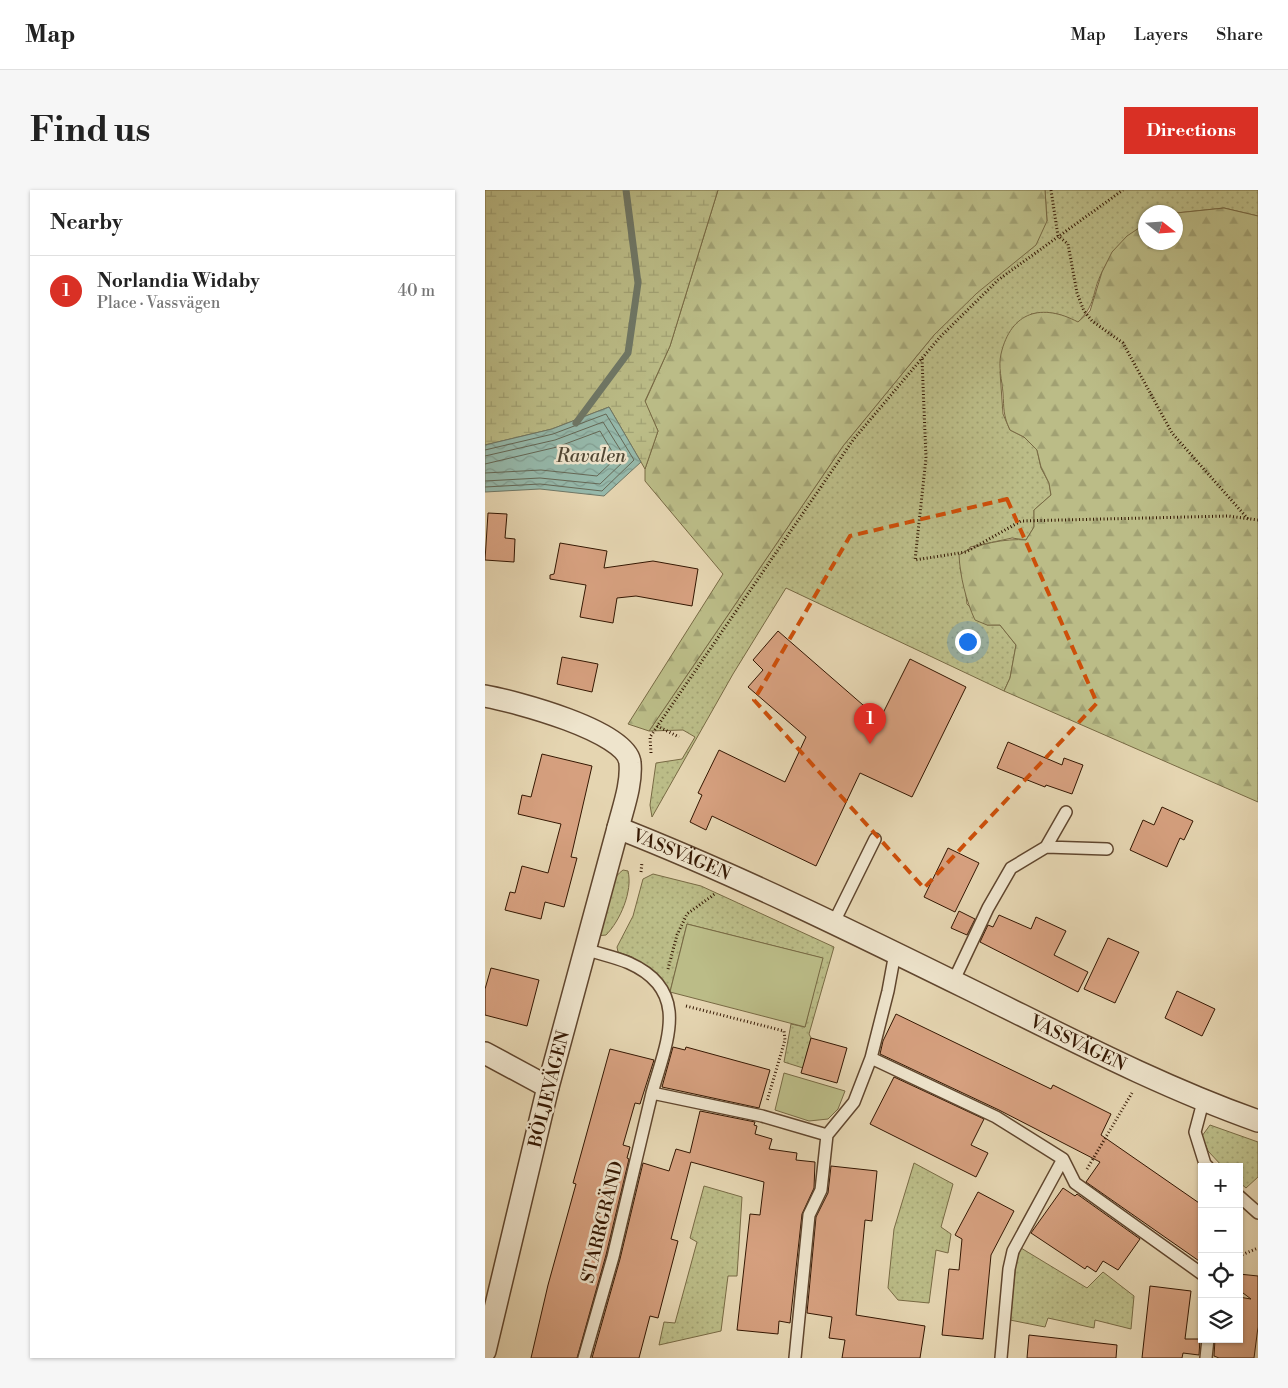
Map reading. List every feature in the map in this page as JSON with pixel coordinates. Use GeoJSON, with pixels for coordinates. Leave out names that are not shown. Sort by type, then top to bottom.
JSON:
{"type":"FeatureCollection","features":[{"type":"Feature","properties":{"kind":"street","name":"VASSVÄGEN"},"geometry":{"type":"LineString","coordinates":[[485,696],[510,700],[569,721],[607,736],[622,747],[630,762],[626,796],[618,828],[895,953],[1145,1076],[1203,1102],[1258,1121]]}},
{"type":"Feature","properties":{"kind":"street","name":"BÖLJEVÄGEN"},"geometry":{"type":"LineString","coordinates":[[486,1344],[548,1087],[618,828]]}},
{"type":"Feature","properties":{"kind":"street"},"geometry":{"type":"LineString","coordinates":[[485,1054],[548,1087]]}},
{"type":"Feature","properties":{"kind":"lane"},"geometry":{"type":"LineString","coordinates":[[953,982],[988,908],[1011,868],[1046,847],[1066,812]]}},
{"type":"Feature","properties":{"kind":"lane"},"geometry":{"type":"LineString","coordinates":[[833,924],[875,840]]}},
{"type":"Feature","properties":{"kind":"lane"},"geometry":{"type":"LineString","coordinates":[[1046,847],[1107,849]]}},
{"type":"Feature","properties":{"kind":"lane","name":"STARRGRÄND"},"geometry":{"type":"LineString","coordinates":[[584,1358],[613,1257],[652,1093],[670,1027],[669,1002],[658,982],[630,963],[585,949]]}},
{"type":"Feature","properties":{"kind":"lane"},"geometry":{"type":"LineString","coordinates":[[795,1358],[809,1215],[821,1190],[827,1135],[854,1102],[871,1058],[888,991],[895,953]]}},
{"type":"Feature","properties":{"kind":"lane"},"geometry":{"type":"LineString","coordinates":[[871,1058],[996,1116],[1063,1159],[1075,1183],[1198,1271]]}},
{"type":"Feature","properties":{"kind":"lane"},"geometry":{"type":"LineString","coordinates":[[652,1093],[762,1116],[827,1135]]}},
{"type":"Feature","properties":{"kind":"lane"},"geometry":{"type":"LineString","coordinates":[[1203,1102],[1195,1132],[1205,1163]]}},
{"type":"Feature","properties":{"kind":"lane"},"geometry":{"type":"LineString","coordinates":[[1001,1358],[1009,1269],[1013,1251],[1063,1159]]}},
{"type":"Feature","properties":{"kind":"lane"},"geometry":{"type":"LineString","coordinates":[[1243,1200],[1258,1213]]}},
{"type":"Feature","properties":{"kind":"lane"},"geometry":{"type":"LineString","coordinates":[[1206,1358],[1208,1343]]}},
{"type":"Feature","properties":{"kind":"path"},"geometry":{"type":"LineString","coordinates":[[1051,190],[1058,236],[1068,244],[1077,293],[1084,311],[1092,321],[1123,343],[1172,433],[1247,518]]}},
{"type":"Feature","properties":{"kind":"path"},"geometry":{"type":"LineString","coordinates":[[652,760],[650,737],[853,440],[940,337],[982,295],[1058,236],[1123,190]]}},
{"type":"Feature","properties":{"kind":"path"},"geometry":{"type":"LineString","coordinates":[[922,359],[926,458],[915,560],[965,552],[1021,521],[1228,516],[1258,520]]}},
{"type":"Feature","properties":{"kind":"path"},"geometry":{"type":"LineString","coordinates":[[657,726],[679,737]]}},
{"type":"Feature","properties":{"kind":"path"},"geometry":{"type":"LineString","coordinates":[[641,872],[643,838]]}},
{"type":"Feature","properties":{"kind":"path"},"geometry":{"type":"LineString","coordinates":[[662,989],[683,920],[687,914],[719,891]]}},
{"type":"Feature","properties":{"kind":"path"},"geometry":{"type":"LineString","coordinates":[[669,1002],[784,1032],[785,1040],[762,1116]]}},
{"type":"Feature","properties":{"kind":"path"},"geometry":{"type":"LineString","coordinates":[[1075,1183],[1088,1168],[1136,1087]]}},
{"type":"Feature","properties":{"kind":"path"},"geometry":{"type":"LineString","coordinates":[[1243,1254],[1258,1248]]}},
{"type":"Feature","properties":{"kind":"highlighted area"},"geometry":{"type":"Polygon","coordinates":[[[1007,499],[1097,703],[924,888],[754,700],[850,536],[1007,499]]]}},
{"type":"Feature","properties":{"kind":"green space"},"geometry":{"type":"Polygon","coordinates":[[[485,190],[718,190],[670,346],[645,401],[658,431],[645,469],[609,407],[552,429],[485,445],[485,190]]]}},
{"type":"Feature","properties":{"kind":"green space"},"geometry":{"type":"Polygon","coordinates":[[[718,190],[1045,190],[1047,221],[1036,245],[977,293],[934,335],[843,446],[649,731],[628,724],[723,574],[645,481],[645,469],[658,431],[645,402],[670,346],[718,190]]]}},
{"type":"Feature","properties":{"kind":"green space"},"geometry":{"type":"Polygon","coordinates":[[[1045,190],[1258,190],[1258,216],[1224,208],[1183,212],[1183,205],[1138,205],[1138,229],[1110,258],[1099,280],[1088,310],[1077,323],[1055,314],[1031,314],[1000,372],[1003,414],[1010,430],[1024,437],[1037,450],[1041,468],[1049,483],[1051,495],[1034,510],[1034,527],[1026,540],[1012,538],[970,547],[960,568],[967,604],[987,625],[1000,625],[1016,645],[1010,678],[1004,691],[786,588],[733,674],[652,817],[650,805],[656,763],[682,759],[695,737],[683,730],[649,731],[843,446],[934,335],[1047,221],[1045,190]]]}},
{"type":"Feature","properties":{"kind":"green space"},"geometry":{"type":"Polygon","coordinates":[[[1224,208],[1258,216],[1258,802],[1004,691],[1010,678],[1016,645],[1000,625],[987,625],[975,620],[964,588],[961,571],[959,555],[966,551],[991,543],[1026,540],[1034,527],[1034,510],[1051,495],[1049,483],[1041,467],[1037,450],[1024,437],[1010,430],[1005,416],[1000,359],[1012,328],[1020,320],[1040,312],[1065,316],[1078,322],[1090,311],[1102,272],[1112,252],[1127,236],[1138,229],[1138,250],[1183,250],[1183,212],[1224,208]]]}},
{"type":"Feature","properties":{"kind":"green space"},"geometry":{"type":"Polygon","coordinates":[[[623,870],[628,871],[629,879],[629,887],[624,905],[616,922],[606,935],[596,936],[608,891],[623,870]]]}},
{"type":"Feature","properties":{"kind":"green space"},"geometry":{"type":"Polygon","coordinates":[[[653,874],[701,886],[834,947],[809,1034],[811,1038],[803,1068],[784,1062],[791,1024],[805,1027],[822,958],[687,924],[670,992],[656,973],[632,957],[618,952],[617,947],[633,916],[643,879],[653,874]]]}},
{"type":"Feature","properties":{"kind":"green space"},"geometry":{"type":"Polygon","coordinates":[[[687,924],[823,958],[805,1027],[670,992],[687,924]]]}},
{"type":"Feature","properties":{"kind":"green space"},"geometry":{"type":"Polygon","coordinates":[[[784,1073],[845,1091],[838,1109],[828,1119],[809,1121],[775,1110],[784,1073]]]}},
{"type":"Feature","properties":{"kind":"green space"},"geometry":{"type":"Polygon","coordinates":[[[1210,1125],[1258,1142],[1258,1177],[1246,1188],[1243,1185],[1243,1163],[1219,1163],[1208,1151],[1202,1136],[1210,1125]]]}},
{"type":"Feature","properties":{"kind":"green space"},"geometry":{"type":"Polygon","coordinates":[[[914,1163],[953,1184],[941,1227],[951,1234],[948,1253],[936,1250],[929,1303],[898,1300],[888,1288],[894,1229],[914,1163]]]}},
{"type":"Feature","properties":{"kind":"green space"},"geometry":{"type":"Polygon","coordinates":[[[704,1186],[742,1197],[737,1276],[728,1276],[721,1331],[659,1345],[664,1322],[675,1323],[697,1242],[690,1238],[704,1186]]]}},
{"type":"Feature","properties":{"kind":"green space"},"geometry":{"type":"Polygon","coordinates":[[[1021,1248],[1087,1288],[1103,1272],[1134,1296],[1131,1329],[1095,1320],[1094,1328],[1048,1318],[1045,1327],[1010,1320],[1016,1262],[1021,1248]]]}},
{"type":"Feature","properties":{"kind":"water","name":"Ravalen"},"geometry":{"type":"Polygon","coordinates":[[[609,407],[641,462],[604,496],[540,489],[485,492],[485,445],[552,429],[609,407]]]}},
{"type":"Feature","properties":{"kind":"building"},"geometry":{"type":"Polygon","coordinates":[[[488,513],[507,514],[505,538],[515,539],[514,562],[485,560],[488,513]]]}},
{"type":"Feature","properties":{"kind":"building"},"geometry":{"type":"Polygon","coordinates":[[[560,543],[607,551],[604,568],[653,561],[698,569],[692,606],[636,596],[617,598],[613,623],[580,617],[586,585],[550,579],[550,575],[554,574],[560,543]]]}},
{"type":"Feature","properties":{"kind":"building"},"geometry":{"type":"Polygon","coordinates":[[[778,631],[863,705],[882,715],[910,659],[966,687],[912,797],[860,773],[816,866],[712,816],[706,830],[690,822],[702,795],[698,793],[719,750],[785,782],[806,737],[748,687],[763,670],[753,660],[778,631]]]}},
{"type":"Feature","properties":{"kind":"building"},"geometry":{"type":"Polygon","coordinates":[[[562,657],[598,664],[592,692],[557,684],[562,657]]]}},
{"type":"Feature","properties":{"kind":"building"},"geometry":{"type":"Polygon","coordinates":[[[1008,742],[1062,765],[1064,758],[1083,765],[1072,794],[1046,785],[1045,787],[997,768],[1008,742]]]}},
{"type":"Feature","properties":{"kind":"building"},"geometry":{"type":"Polygon","coordinates":[[[542,754],[592,766],[571,857],[577,858],[564,907],[545,902],[541,919],[505,910],[510,892],[515,893],[522,866],[548,873],[561,824],[518,814],[522,795],[531,797],[542,754]]]}},
{"type":"Feature","properties":{"kind":"building"},"geometry":{"type":"Polygon","coordinates":[[[1162,807],[1193,821],[1184,840],[1180,838],[1167,867],[1130,850],[1143,820],[1154,825],[1162,807]]]}},
{"type":"Feature","properties":{"kind":"building"},"geometry":{"type":"Polygon","coordinates":[[[948,848],[979,863],[955,912],[924,897],[948,848]]]}},
{"type":"Feature","properties":{"kind":"building"},"geometry":{"type":"Polygon","coordinates":[[[959,911],[975,919],[967,935],[951,928],[959,911]]]}},
{"type":"Feature","properties":{"kind":"building"},"geometry":{"type":"Polygon","coordinates":[[[999,915],[1031,929],[1036,917],[1066,931],[1054,955],[1088,972],[1078,992],[980,942],[988,925],[993,927],[999,915]]]}},
{"type":"Feature","properties":{"kind":"building"},"geometry":{"type":"Polygon","coordinates":[[[1108,938],[1139,952],[1115,1003],[1084,989],[1108,938]]]}},
{"type":"Feature","properties":{"kind":"building"},"geometry":{"type":"Polygon","coordinates":[[[491,968],[539,980],[527,1026],[485,1015],[485,989],[491,968]]]}},
{"type":"Feature","properties":{"kind":"building"},"geometry":{"type":"Polygon","coordinates":[[[1177,991],[1215,1009],[1202,1036],[1165,1018],[1177,991]]]}},
{"type":"Feature","properties":{"kind":"building"},"geometry":{"type":"Polygon","coordinates":[[[896,1014],[1051,1089],[1053,1085],[1111,1114],[1101,1135],[1198,1202],[1198,1260],[1086,1182],[1100,1162],[999,1110],[880,1054],[883,1041],[896,1014]]]}},
{"type":"Feature","properties":{"kind":"building"},"geometry":{"type":"Polygon","coordinates":[[[811,1038],[847,1048],[837,1083],[801,1073],[811,1038]]]}},
{"type":"Feature","properties":{"kind":"building"},"geometry":{"type":"Polygon","coordinates":[[[673,1047],[685,1050],[686,1047],[770,1070],[759,1108],[662,1087],[673,1047]]]}},
{"type":"Feature","properties":{"kind":"building"},"geometry":{"type":"Polygon","coordinates":[[[610,1049],[654,1060],[640,1104],[635,1103],[623,1145],[630,1147],[627,1158],[629,1159],[606,1255],[577,1358],[531,1358],[548,1285],[576,1184],[573,1183],[610,1049]]]}},
{"type":"Feature","properties":{"kind":"building"},"geometry":{"type":"Polygon","coordinates":[[[894,1077],[984,1119],[971,1145],[988,1153],[976,1177],[870,1124],[894,1077]]]}},
{"type":"Feature","properties":{"kind":"building"},"geometry":{"type":"Polygon","coordinates":[[[700,1111],[755,1122],[754,1125],[757,1126],[755,1134],[772,1139],[769,1149],[797,1153],[796,1160],[815,1162],[814,1188],[802,1214],[790,1323],[779,1321],[778,1334],[737,1330],[750,1214],[760,1215],[764,1182],[691,1162],[671,1239],[678,1241],[658,1318],[650,1316],[639,1358],[592,1358],[620,1259],[643,1163],[669,1171],[676,1149],[690,1153],[700,1111]]]}},
{"type":"Feature","properties":{"kind":"building"},"geometry":{"type":"Polygon","coordinates":[[[831,1166],[877,1171],[872,1221],[865,1220],[856,1315],[925,1326],[920,1358],[842,1358],[845,1340],[829,1338],[832,1317],[807,1313],[816,1217],[828,1193],[831,1166]]]}},
{"type":"Feature","properties":{"kind":"building"},"geometry":{"type":"Polygon","coordinates":[[[1063,1188],[1075,1196],[1077,1194],[1140,1239],[1118,1270],[1103,1261],[1096,1272],[1087,1266],[1085,1269],[1031,1233],[1063,1188]]]}},
{"type":"Feature","properties":{"kind":"building"},"geometry":{"type":"Polygon","coordinates":[[[978,1192],[1014,1211],[991,1255],[983,1339],[942,1335],[949,1269],[959,1270],[962,1239],[955,1235],[978,1192]]]}},
{"type":"Feature","properties":{"kind":"building"},"geometry":{"type":"Polygon","coordinates":[[[1243,1274],[1258,1276],[1258,1327],[1254,1358],[1219,1358],[1214,1356],[1215,1343],[1243,1343],[1243,1298],[1251,1299],[1243,1293],[1243,1274]]]}},
{"type":"Feature","properties":{"kind":"building"},"geometry":{"type":"Polygon","coordinates":[[[1150,1286],[1191,1291],[1185,1339],[1198,1339],[1199,1355],[1183,1353],[1182,1358],[1142,1358],[1150,1286]]]}},
{"type":"Feature","properties":{"kind":"building"},"geometry":{"type":"Polygon","coordinates":[[[1029,1335],[1117,1345],[1116,1358],[1027,1358],[1029,1335]]]}},
{"type":"Feature","properties":{"kind":"waterway","name":"Ravalen"},"geometry":{"type":"LineString","coordinates":[[576,423],[628,353],[638,283],[626,190]]}},
{"type":"Feature","properties":{"kind":"place","name":"Norlandia Widaby"},"geometry":{"type":"Point","coordinates":[870,744]}}]}
